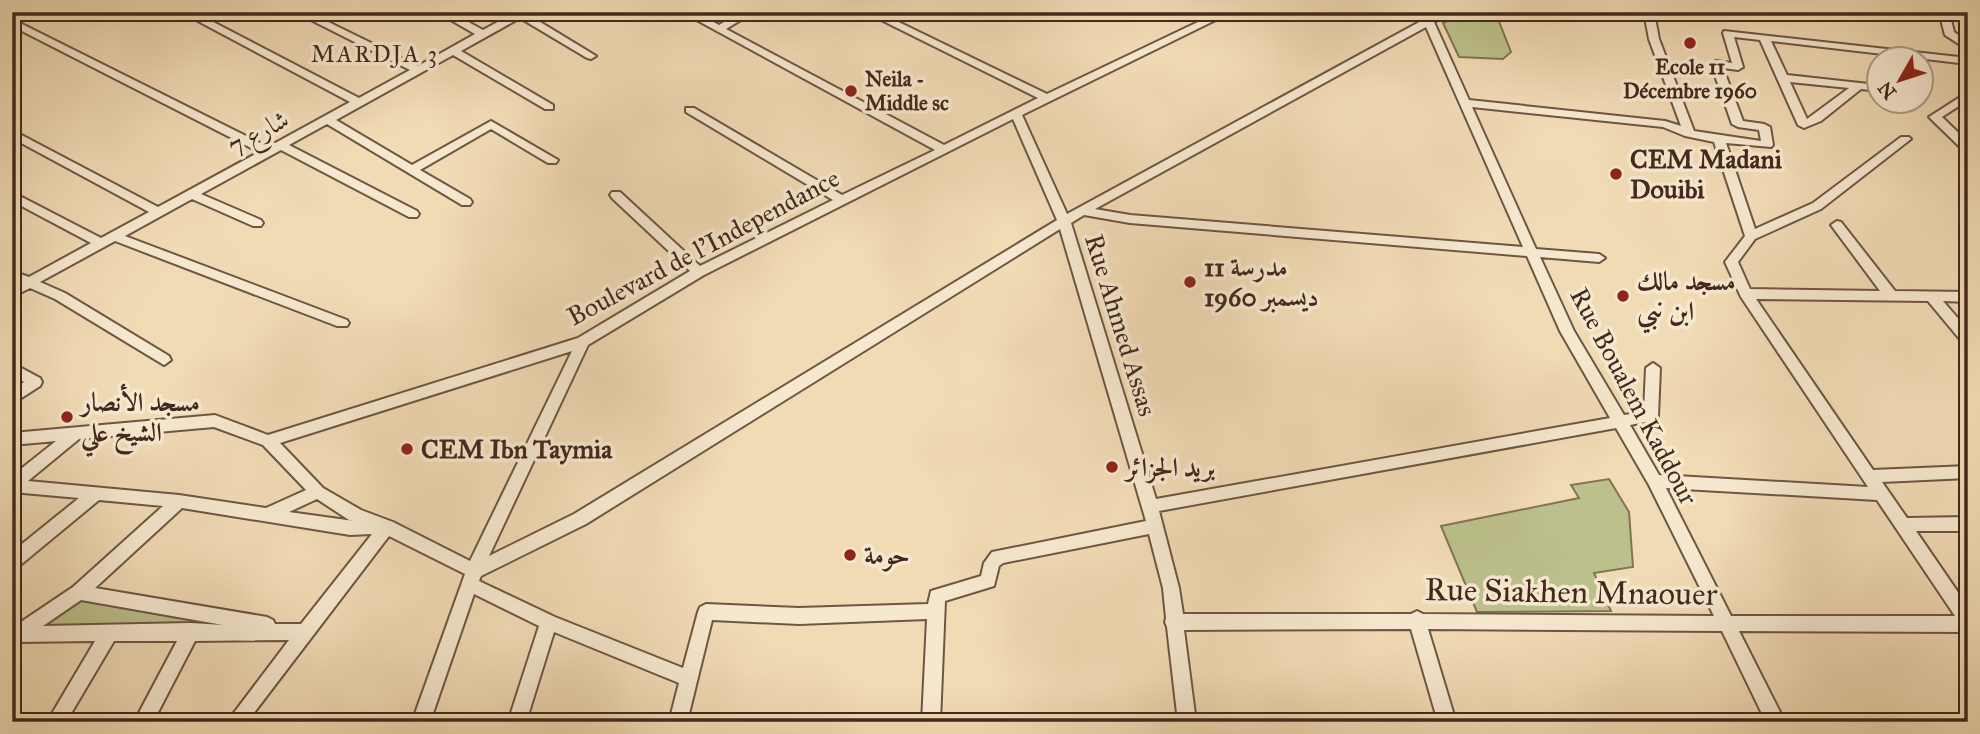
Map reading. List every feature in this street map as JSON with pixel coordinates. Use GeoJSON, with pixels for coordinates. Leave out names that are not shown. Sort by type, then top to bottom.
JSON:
{"type":"FeatureCollection","features":[{"type":"Feature","properties":{"kind":"street"},"geometry":{"type":"LineString","coordinates":[[186,12],[358,102]]}},
{"type":"Feature","properties":{"kind":"street"},"geometry":{"type":"LineString","coordinates":[[300,12],[418,70]]}},
{"type":"Feature","properties":{"kind":"street"},"geometry":{"type":"LineString","coordinates":[[442,12],[482,34]]}},
{"type":"Feature","properties":{"kind":"street"},"geometry":{"type":"LineString","coordinates":[[687,12],[944,149]]}},
{"type":"Feature","properties":{"kind":"street"},"geometry":{"type":"LineString","coordinates":[[719,29],[749,12]]}},
{"type":"Feature","properties":{"kind":"street"},"geometry":{"type":"LineString","coordinates":[[870,12],[1047,98]]}},
{"type":"Feature","properties":{"kind":"street","name":"Boulevard de l'Independance"},"geometry":{"type":"LineString","coordinates":[[268,441],[583,342],[699,272],[1047,98],[1227,12]]}},
{"type":"Feature","properties":{"kind":"street"},"geometry":{"type":"LineString","coordinates":[[472,578],[580,519],[1064,221],[1426,16],[1445,12]]}},
{"type":"Feature","properties":{"kind":"street"},"geometry":{"type":"LineString","coordinates":[[1649,12],[1654,39],[1689,134]]}},
{"type":"Feature","properties":{"kind":"street"},"geometry":{"type":"LineString","coordinates":[[1944,12],[1949,33],[1968,47]]}},
{"type":"Feature","properties":{"kind":"street"},"geometry":{"type":"LineString","coordinates":[[522,13],[591,56]]}},
{"type":"Feature","properties":{"kind":"street","name":"شارع 7"},"geometry":{"type":"LineString","coordinates":[[12,292],[522,13]]}},
{"type":"Feature","properties":{"kind":"street","name":"Rue Boualem Kaddour"},"geometry":{"type":"LineString","coordinates":[[1426,16],[1567,331],[1655,481],[1776,722]]}},
{"type":"Feature","properties":{"kind":"street"},"geometry":{"type":"LineString","coordinates":[[12,22],[268,152]]}},
{"type":"Feature","properties":{"kind":"street"},"geometry":{"type":"LineString","coordinates":[[1464,103],[1665,124],[1689,134],[1767,145],[1764,127],[1738,124],[1716,64],[1738,67],[1728,33],[1968,61]]}},
{"type":"Feature","properties":{"kind":"street"},"geometry":{"type":"LineString","coordinates":[[1765,39],[1804,125],[1817,119],[1859,86]]}},
{"type":"Feature","properties":{"kind":"street"},"geometry":{"type":"LineString","coordinates":[[454,51],[548,107]]}},
{"type":"Feature","properties":{"kind":"street"},"geometry":{"type":"LineString","coordinates":[[1784,78],[1864,87]]}},
{"type":"Feature","properties":{"kind":"street"},"geometry":{"type":"LineString","coordinates":[[1968,95],[1935,117],[1968,149]]}},
{"type":"Feature","properties":{"kind":"street"},"geometry":{"type":"LineString","coordinates":[[690,110],[844,201]]}},
{"type":"Feature","properties":{"kind":"street","name":"Rue Ahmed Assas"},"geometry":{"type":"LineString","coordinates":[[1016,114],[1064,221],[1156,526],[1171,588],[1187,722]]}},
{"type":"Feature","properties":{"kind":"street"},"geometry":{"type":"LineString","coordinates":[[328,120],[466,202]]}},
{"type":"Feature","properties":{"kind":"street"},"geometry":{"type":"LineString","coordinates":[[413,169],[491,124],[552,160]]}},
{"type":"Feature","properties":{"kind":"street"},"geometry":{"type":"LineString","coordinates":[[12,133],[158,212]]}},
{"type":"Feature","properties":{"kind":"street"},"geometry":{"type":"LineString","coordinates":[[1719,139],[1751,236]]}},
{"type":"Feature","properties":{"kind":"street"},"geometry":{"type":"LineString","coordinates":[[1905,139],[1816,206],[1751,236],[1731,262],[1746,294],[1968,624]]}},
{"type":"Feature","properties":{"kind":"street"},"geometry":{"type":"LineString","coordinates":[[282,146],[414,214]]}},
{"type":"Feature","properties":{"kind":"street"},"geometry":{"type":"LineString","coordinates":[[191,194],[257,223]]}},
{"type":"Feature","properties":{"kind":"street"},"geometry":{"type":"LineString","coordinates":[[616,195],[699,272]]}},
{"type":"Feature","properties":{"kind":"street"},"geometry":{"type":"LineString","coordinates":[[12,196],[101,243]]}},
{"type":"Feature","properties":{"kind":"street"},"geometry":{"type":"LineString","coordinates":[[1083,211],[1130,219],[1599,258]]}},
{"type":"Feature","properties":{"kind":"street"},"geometry":{"type":"LineString","coordinates":[[1837,225],[1892,297]]}},
{"type":"Feature","properties":{"kind":"street"},"geometry":{"type":"LineString","coordinates":[[114,236],[342,323]]}},
{"type":"Feature","properties":{"kind":"street"},"geometry":{"type":"LineString","coordinates":[[12,275],[60,296],[164,360]]}},
{"type":"Feature","properties":{"kind":"street"},"geometry":{"type":"LineString","coordinates":[[1746,294],[1968,297]]}},
{"type":"Feature","properties":{"kind":"street"},"geometry":{"type":"LineString","coordinates":[[1931,296],[1968,339]]}},
{"type":"Feature","properties":{"kind":"street"},"geometry":{"type":"LineString","coordinates":[[421,722],[472,578],[583,342]]}},
{"type":"Feature","properties":{"kind":"street"},"geometry":{"type":"LineString","coordinates":[[12,368],[35,382],[12,399]]}},
{"type":"Feature","properties":{"kind":"street"},"geometry":{"type":"LineString","coordinates":[[1150,506],[1651,416],[1653,368]]}},
{"type":"Feature","properties":{"kind":"street"},"geometry":{"type":"LineString","coordinates":[[12,439],[215,421],[268,441],[318,492],[355,515],[387,527],[549,622],[688,678]]}},
{"type":"Feature","properties":{"kind":"street"},"geometry":{"type":"LineString","coordinates":[[12,485],[76,433]]}},
{"type":"Feature","properties":{"kind":"street"},"geometry":{"type":"LineString","coordinates":[[1870,476],[1968,472]]}},
{"type":"Feature","properties":{"kind":"street"},"geometry":{"type":"LineString","coordinates":[[1655,481],[1881,494]]}},
{"type":"Feature","properties":{"kind":"street"},"geometry":{"type":"LineString","coordinates":[[12,485],[179,500],[350,528],[387,527]]}},
{"type":"Feature","properties":{"kind":"street"},"geometry":{"type":"LineString","coordinates":[[12,562],[98,492]]}},
{"type":"Feature","properties":{"kind":"street"},"geometry":{"type":"LineString","coordinates":[[265,516],[318,492]]}},
{"type":"Feature","properties":{"kind":"street"},"geometry":{"type":"LineString","coordinates":[[14,636],[79,592],[179,500]]}},
{"type":"Feature","properties":{"kind":"street"},"geometry":{"type":"LineString","coordinates":[[1902,525],[1968,524]]}},
{"type":"Feature","properties":{"kind":"street"},"geometry":{"type":"LineString","coordinates":[[932,722],[937,596],[988,581],[992,563],[998,557],[1156,526]]}},
{"type":"Feature","properties":{"kind":"street"},"geometry":{"type":"LineString","coordinates":[[236,722],[387,527]]}},
{"type":"Feature","properties":{"kind":"street"},"geometry":{"type":"LineString","coordinates":[[79,592],[304,632]]}},
{"type":"Feature","properties":{"kind":"street"},"geometry":{"type":"LineString","coordinates":[[678,722],[706,612],[799,616],[935,611]]}},
{"type":"Feature","properties":{"kind":"street"},"geometry":{"type":"LineString","coordinates":[[1417,619],[1447,722]]}},
{"type":"Feature","properties":{"kind":"street","name":"Rue Siakhen Mnaouer"},"geometry":{"type":"LineString","coordinates":[[1173,622],[1417,619],[1726,625],[1968,624]]}},
{"type":"Feature","properties":{"kind":"street"},"geometry":{"type":"LineString","coordinates":[[517,722],[549,622]]}},
{"type":"Feature","properties":{"kind":"street"},"geometry":{"type":"LineString","coordinates":[[14,636],[191,631],[304,632]]}},
{"type":"Feature","properties":{"kind":"street"},"geometry":{"type":"LineString","coordinates":[[143,722],[191,631]]}},
{"type":"Feature","properties":{"kind":"street"},"geometry":{"type":"LineString","coordinates":[[56,722],[109,633]]}},
{"type":"Feature","properties":{"kind":"green space"},"geometry":{"type":"Polygon","coordinates":[[[1467,12],[1496,14],[1511,52],[1503,59],[1459,57],[1443,23],[1467,12]]]}},
{"type":"Feature","properties":{"kind":"green space"},"geometry":{"type":"Polygon","coordinates":[[[1609,479],[1629,512],[1633,567],[1594,573],[1611,611],[1477,612],[1441,526],[1579,498],[1571,485],[1609,479]]]}},
{"type":"Feature","properties":{"kind":"green space"},"geometry":{"type":"Polygon","coordinates":[[[77,600],[224,623],[157,627],[47,625],[77,600]]]}},
{"type":"Feature","properties":{"kind":"place","name":"Ecole 11 Décembre 1960"},"geometry":{"type":"Point","coordinates":[1690,43]}},
{"type":"Feature","properties":{"kind":"place","name":"Neila - Middle sc"},"geometry":{"type":"Point","coordinates":[851,91]}},
{"type":"Feature","properties":{"kind":"place","name":"CEM Madani Douibi"},"geometry":{"type":"Point","coordinates":[1616,174]}},
{"type":"Feature","properties":{"kind":"place","name":"مدرسة 11 ديسمبر 1960"},"geometry":{"type":"Point","coordinates":[1190,282]}},
{"type":"Feature","properties":{"kind":"place","name":"مسجد مالك ابن نبي"},"geometry":{"type":"Point","coordinates":[1623,296]}},
{"type":"Feature","properties":{"kind":"place","name":"مسجد الأنصار الشيخ علي"},"geometry":{"type":"Point","coordinates":[67,417]}},
{"type":"Feature","properties":{"kind":"place","name":"CEM Ibn Taymia"},"geometry":{"type":"Point","coordinates":[407,449]}},
{"type":"Feature","properties":{"kind":"place","name":"بريد الجزائر"},"geometry":{"type":"Point","coordinates":[1112,467]}},
{"type":"Feature","properties":{"kind":"place","name":"حومة"},"geometry":{"type":"Point","coordinates":[850,555]}},
{"type":"Feature","properties":{"kind":"district","name":"MARDJA 3"},"geometry":{"type":"Point","coordinates":[375,54]}}]}
